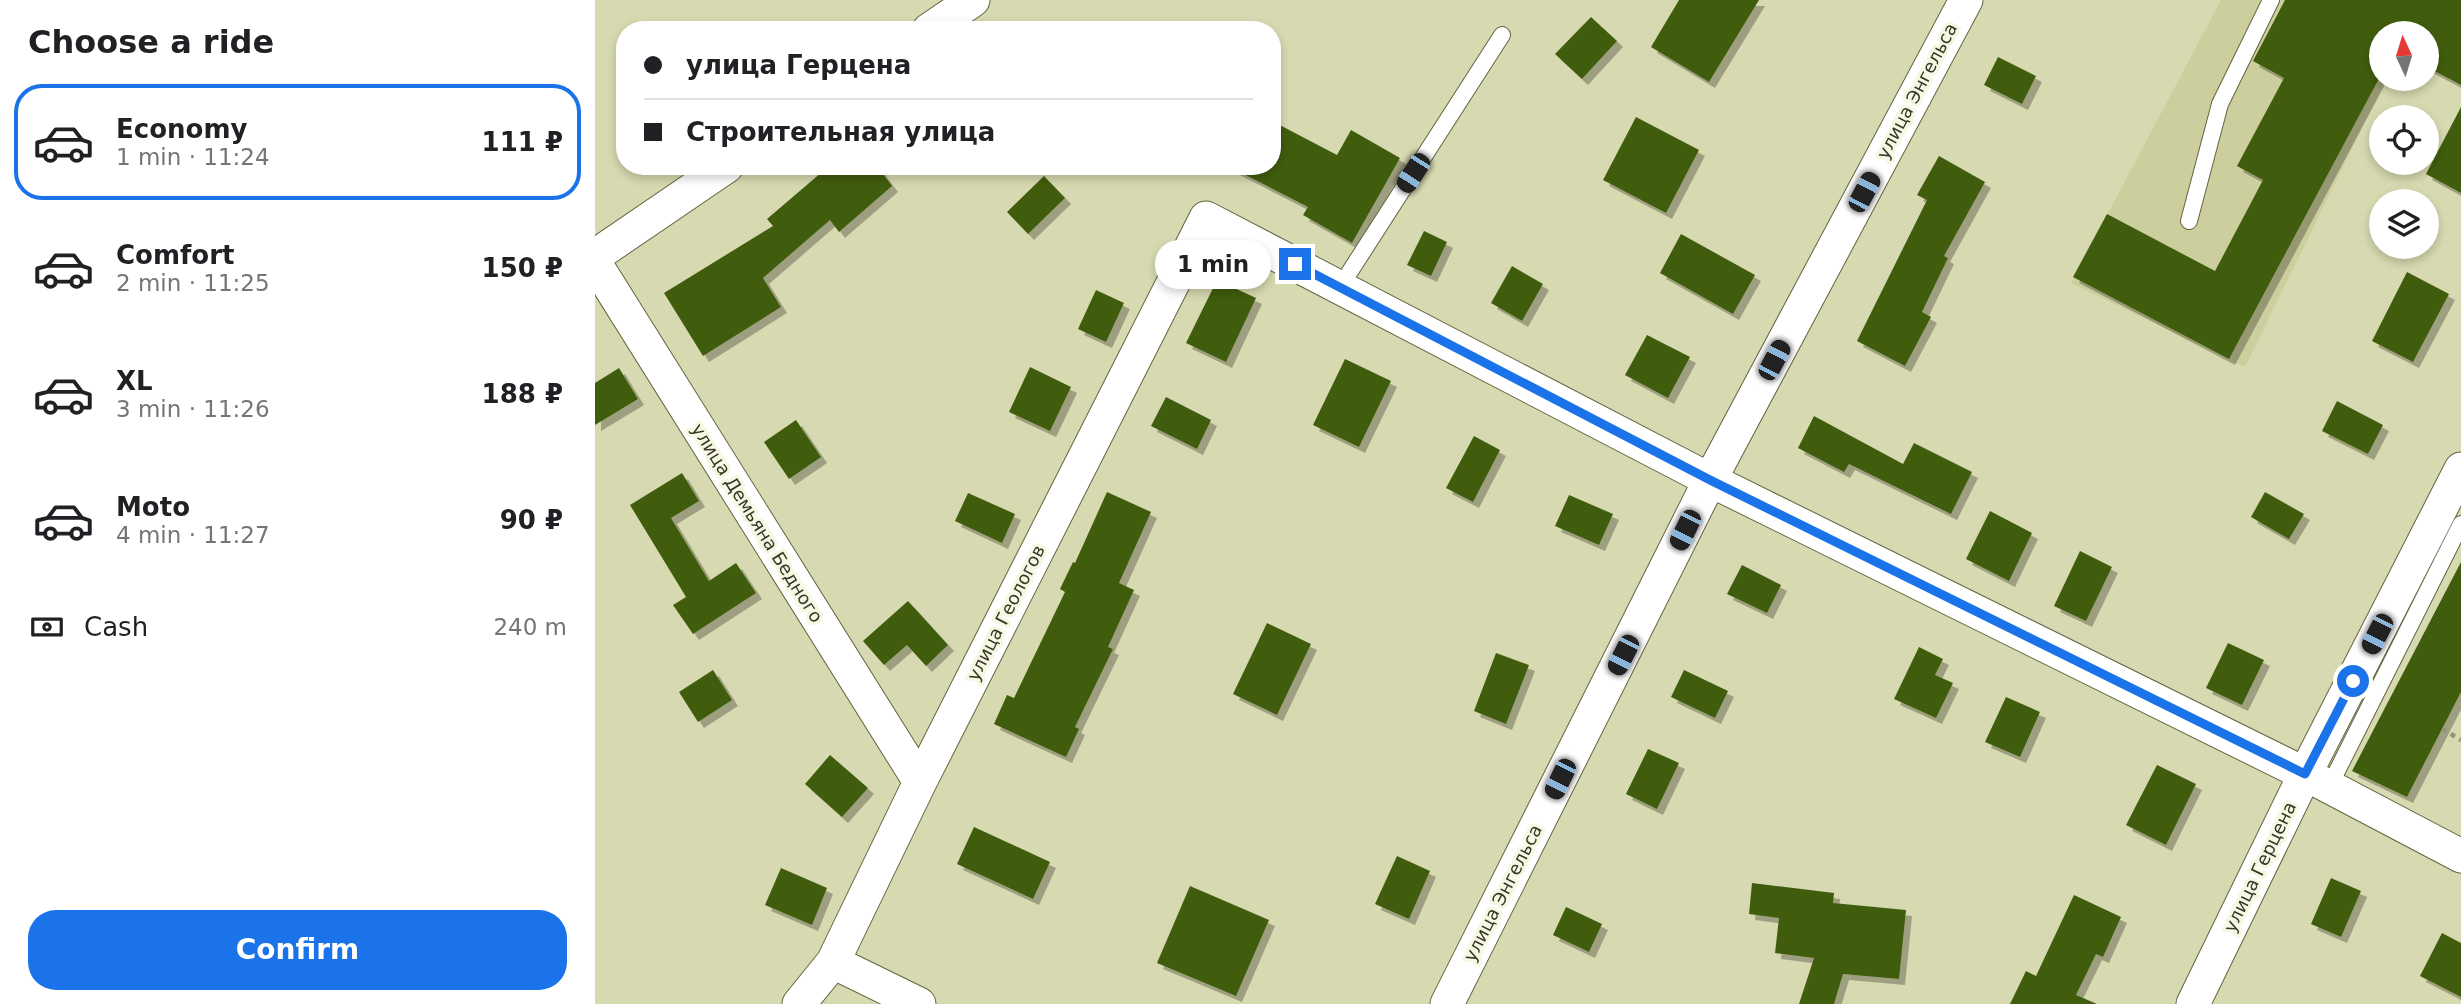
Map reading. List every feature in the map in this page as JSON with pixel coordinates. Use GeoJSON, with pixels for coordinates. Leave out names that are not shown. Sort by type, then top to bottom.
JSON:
{"type":"FeatureCollection","features":[{"type":"Feature","properties":{"kind":"street"},"geometry":{"type":"LineString","coordinates":[[942,21],[972,0]]}},
{"type":"Feature","properties":{"kind":"street","name":"улица Энгельса"},"geometry":{"type":"LineString","coordinates":[[1447,1004],[1710,480],[1966,0]]}},
{"type":"Feature","properties":{"kind":"street"},"geometry":{"type":"LineString","coordinates":[[595,256],[714,175]]}},
{"type":"Feature","properties":{"kind":"street","name":"улица Геологов"},"geometry":{"type":"LineString","coordinates":[[799,1004],[833,962],[920,782],[1206,218],[1339,288]]}},
{"type":"Feature","properties":{"kind":"street","name":"улица Демьяна Бедного"},"geometry":{"type":"LineString","coordinates":[[595,263],[920,782]]}},
{"type":"Feature","properties":{"kind":"street"},"geometry":{"type":"LineString","coordinates":[[1339,288],[1710,480],[2317,781],[2461,856]]}},
{"type":"Feature","properties":{"kind":"street","name":"улица Герцена"},"geometry":{"type":"LineString","coordinates":[[2193,1004],[2317,781],[2461,469]]}},
{"type":"Feature","properties":{"kind":"street"},"geometry":{"type":"LineString","coordinates":[[833,962],[919,1004]]}},
{"type":"Feature","properties":{"kind":"lane"},"geometry":{"type":"LineString","coordinates":[[2189,220],[2220,104],[2271,0]]}},
{"type":"Feature","properties":{"kind":"lane"},"geometry":{"type":"LineString","coordinates":[[1339,288],[1502,35]]}},
{"type":"Feature","properties":{"kind":"lane"},"geometry":{"type":"LineString","coordinates":[[2317,781],[2461,524]]}},
{"type":"Feature","properties":{"kind":"path"},"geometry":{"type":"LineString","coordinates":[[2442,729],[2461,740]]}},
{"type":"Feature","properties":{"kind":"shaded area"},"geometry":{"type":"Polygon","coordinates":[[[2221,0],[2425,0],[2415,21],[2369,21],[2369,91],[2380,91],[2373,105],[2369,105],[2369,114],[2245,367],[2071,283],[2221,0]]]}},
{"type":"Feature","properties":{"kind":"building"},"geometry":{"type":"Polygon","coordinates":[[[1679,0],[1759,0],[1709,82],[1651,47],[1679,0]]]}},
{"type":"Feature","properties":{"kind":"building"},"geometry":{"type":"Polygon","coordinates":[[[2285,0],[2461,0],[2461,85],[2439,73],[2439,21],[2369,21],[2369,91],[2372,91],[2229,359],[2073,277],[2107,214],[2215,271],[2263,180],[2237,166],[2284,78],[2253,61],[2285,0]]]}},
{"type":"Feature","properties":{"kind":"building"},"geometry":{"type":"Polygon","coordinates":[[[1591,17],[1617,41],[1582,79],[1555,54],[1591,17]]]}},
{"type":"Feature","properties":{"kind":"building"},"geometry":{"type":"Polygon","coordinates":[[[1998,57],[2036,76],[2022,104],[1984,85],[1998,57]]]}},
{"type":"Feature","properties":{"kind":"building"},"geometry":{"type":"Polygon","coordinates":[[[2461,107],[2461,193],[2428,175],[2439,175],[2439,149],[2461,107]]]}},
{"type":"Feature","properties":{"kind":"building"},"geometry":{"type":"Polygon","coordinates":[[[1636,117],[1699,150],[1666,213],[1603,180],[1636,117]]]}},
{"type":"Feature","properties":{"kind":"building"},"geometry":{"type":"Polygon","coordinates":[[[1281,126],[1337,155],[1351,130],[1400,158],[1352,243],[1303,215],[1308,207],[1246,175],[1281,175],[1281,126]]]}},
{"type":"Feature","properties":{"kind":"building"},"geometry":{"type":"Polygon","coordinates":[[[1939,156],[1985,182],[1944,256],[1948,258],[1922,312],[1931,317],[1905,366],[1857,341],[1927,200],[1917,195],[1939,156]]]}},
{"type":"Feature","properties":{"kind":"building"},"geometry":{"type":"Polygon","coordinates":[[[818,175],[884,175],[892,186],[839,232],[830,220],[763,278],[781,307],[703,356],[664,293],[773,226],[767,219],[818,175]]]}},
{"type":"Feature","properties":{"kind":"building"},"geometry":{"type":"Polygon","coordinates":[[[1044,176],[1065,198],[1028,234],[1007,212],[1044,176]]]}},
{"type":"Feature","properties":{"kind":"building"},"geometry":{"type":"Polygon","coordinates":[[[1424,231],[1447,242],[1431,276],[1407,265],[1424,231]]]}},
{"type":"Feature","properties":{"kind":"building"},"geometry":{"type":"Polygon","coordinates":[[[1681,234],[1755,275],[1733,314],[1660,273],[1681,234]]]}},
{"type":"Feature","properties":{"kind":"building"},"geometry":{"type":"Polygon","coordinates":[[[1512,266],[1543,284],[1522,321],[1491,303],[1512,266]]]}},
{"type":"Feature","properties":{"kind":"building"},"geometry":{"type":"Polygon","coordinates":[[[2407,272],[2449,294],[2413,362],[2372,341],[2407,272]]]}},
{"type":"Feature","properties":{"kind":"building"},"geometry":{"type":"Polygon","coordinates":[[[1217,280],[1256,298],[1226,362],[1186,343],[1217,280]]]}},
{"type":"Feature","properties":{"kind":"building"},"geometry":{"type":"Polygon","coordinates":[[[1096,290],[1124,303],[1106,342],[1078,329],[1096,290]]]}},
{"type":"Feature","properties":{"kind":"building"},"geometry":{"type":"Polygon","coordinates":[[[1647,335],[1690,357],[1668,398],[1625,375],[1647,335]]]}},
{"type":"Feature","properties":{"kind":"building"},"geometry":{"type":"Polygon","coordinates":[[[1345,359],[1391,381],[1359,447],[1313,425],[1345,359]]]}},
{"type":"Feature","properties":{"kind":"building"},"geometry":{"type":"Polygon","coordinates":[[[1030,367],[1071,387],[1050,431],[1009,412],[1030,367]]]}},
{"type":"Feature","properties":{"kind":"building"},"geometry":{"type":"Polygon","coordinates":[[[619,368],[638,399],[595,425],[595,383],[619,368]]]}},
{"type":"Feature","properties":{"kind":"building"},"geometry":{"type":"Polygon","coordinates":[[[1166,397],[1211,420],[1197,449],[1151,426],[1166,397]]]}},
{"type":"Feature","properties":{"kind":"building"},"geometry":{"type":"Polygon","coordinates":[[[2337,401],[2383,425],[2368,454],[2322,431],[2337,401]]]}},
{"type":"Feature","properties":{"kind":"building"},"geometry":{"type":"Polygon","coordinates":[[[1814,416],[1903,464],[1914,443],[1972,472],[1951,514],[1849,464],[1844,472],[1798,448],[1814,416]]]}},
{"type":"Feature","properties":{"kind":"building"},"geometry":{"type":"Polygon","coordinates":[[[796,420],[821,457],[789,479],[764,442],[796,420]]]}},
{"type":"Feature","properties":{"kind":"building"},"geometry":{"type":"Polygon","coordinates":[[[1474,436],[1500,450],[1473,502],[1446,488],[1474,436]]]}},
{"type":"Feature","properties":{"kind":"building"},"geometry":{"type":"Polygon","coordinates":[[[682,473],[699,501],[671,518],[709,581],[736,563],[756,593],[693,634],[673,605],[686,597],[630,505],[682,473]]]}},
{"type":"Feature","properties":{"kind":"building"},"geometry":{"type":"Polygon","coordinates":[[[1107,492],[1151,512],[1119,583],[1134,590],[1108,647],[1113,649],[1075,727],[1079,729],[1066,757],[994,724],[1007,695],[1014,698],[1065,592],[1060,589],[1073,562],[1075,563],[1107,492]]]}},
{"type":"Feature","properties":{"kind":"building"},"geometry":{"type":"Polygon","coordinates":[[[2265,492],[2304,514],[2289,539],[2251,517],[2265,492]]]}},
{"type":"Feature","properties":{"kind":"building"},"geometry":{"type":"Polygon","coordinates":[[[968,493],[1015,514],[1002,543],[955,521],[968,493]]]}},
{"type":"Feature","properties":{"kind":"building"},"geometry":{"type":"Polygon","coordinates":[[[1569,495],[1613,514],[1599,545],[1555,526],[1569,495]]]}},
{"type":"Feature","properties":{"kind":"building"},"geometry":{"type":"Polygon","coordinates":[[[1990,511],[2032,533],[2009,581],[1966,559],[1990,511]]]}},
{"type":"Feature","properties":{"kind":"building"},"geometry":{"type":"Polygon","coordinates":[[[2080,551],[2112,567],[2086,621],[2054,606],[2080,551]]]}},
{"type":"Feature","properties":{"kind":"building"},"geometry":{"type":"Polygon","coordinates":[[[2461,562],[2461,692],[2407,797],[2352,771],[2461,562]]]}},
{"type":"Feature","properties":{"kind":"building"},"geometry":{"type":"Polygon","coordinates":[[[1742,565],[1781,585],[1767,613],[1727,594],[1742,565]]]}},
{"type":"Feature","properties":{"kind":"building"},"geometry":{"type":"Polygon","coordinates":[[[908,601],[948,645],[926,666],[907,645],[884,665],[863,641],[908,601]]]}},
{"type":"Feature","properties":{"kind":"building"},"geometry":{"type":"Polygon","coordinates":[[[1267,623],[1311,644],[1277,715],[1233,694],[1267,623]]]}},
{"type":"Feature","properties":{"kind":"building"},"geometry":{"type":"Polygon","coordinates":[[[2228,643],[2264,660],[2242,705],[2206,688],[2228,643]]]}},
{"type":"Feature","properties":{"kind":"building"},"geometry":{"type":"Polygon","coordinates":[[[1919,647],[1943,659],[1935,675],[1953,683],[1936,718],[1894,699],[1919,647]]]}},
{"type":"Feature","properties":{"kind":"building"},"geometry":{"type":"Polygon","coordinates":[[[1496,653],[1529,665],[1506,724],[1474,711],[1496,653]]]}},
{"type":"Feature","properties":{"kind":"building"},"geometry":{"type":"Polygon","coordinates":[[[713,670],[732,700],[698,722],[679,692],[713,670]]]}},
{"type":"Feature","properties":{"kind":"building"},"geometry":{"type":"Polygon","coordinates":[[[1684,670],[1728,691],[1715,718],[1671,697],[1684,670]]]}},
{"type":"Feature","properties":{"kind":"building"},"geometry":{"type":"Polygon","coordinates":[[[2006,697],[2040,712],[2020,757],[1985,742],[2006,697]]]}},
{"type":"Feature","properties":{"kind":"building"},"geometry":{"type":"Polygon","coordinates":[[[1648,749],[1679,763],[1657,809],[1626,794],[1648,749]]]}},
{"type":"Feature","properties":{"kind":"building"},"geometry":{"type":"Polygon","coordinates":[[[830,755],[868,788],[842,817],[805,784],[830,755]]]}},
{"type":"Feature","properties":{"kind":"building"},"geometry":{"type":"Polygon","coordinates":[[[2157,765],[2196,784],[2166,845],[2126,825],[2157,765]]]}},
{"type":"Feature","properties":{"kind":"building"},"geometry":{"type":"Polygon","coordinates":[[[974,827],[1050,862],[1033,899],[957,864],[974,827]]]}},
{"type":"Feature","properties":{"kind":"building"},"geometry":{"type":"Polygon","coordinates":[[[1397,856],[1430,871],[1409,919],[1375,904],[1397,856]]]}},
{"type":"Feature","properties":{"kind":"building"},"geometry":{"type":"Polygon","coordinates":[[[781,868],[827,888],[812,925],[765,905],[781,868]]]}},
{"type":"Feature","properties":{"kind":"building"},"geometry":{"type":"Polygon","coordinates":[[[2331,878],[2361,891],[2341,937],[2311,924],[2331,878]]]}},
{"type":"Feature","properties":{"kind":"building"},"geometry":{"type":"Polygon","coordinates":[[[1752,883],[1834,893],[1833,903],[1906,910],[1899,979],[1843,974],[1834,1004],[1799,1004],[1814,958],[1775,953],[1779,918],[1749,914],[1752,883]]]}},
{"type":"Feature","properties":{"kind":"building"},"geometry":{"type":"Polygon","coordinates":[[[1190,886],[1269,920],[1236,996],[1157,963],[1190,886]]]}},
{"type":"Feature","properties":{"kind":"building"},"geometry":{"type":"Polygon","coordinates":[[[2074,895],[2121,917],[2103,957],[2096,954],[2076,995],[2097,1004],[2010,1004],[2026,971],[2036,976],[2074,895]]]}},
{"type":"Feature","properties":{"kind":"building"},"geometry":{"type":"Polygon","coordinates":[[[1566,907],[1602,924],[1589,952],[1553,935],[1566,907]]]}},
{"type":"Feature","properties":{"kind":"building"},"geometry":{"type":"Polygon","coordinates":[[[2442,933],[2461,943],[2461,997],[2420,976],[2442,933]]]}},
{"type":"Feature","properties":{"kind":"route"},"geometry":{"type":"LineString","coordinates":[[1295,264],[1710,480],[2305,774],[2353,681]]}}]}
